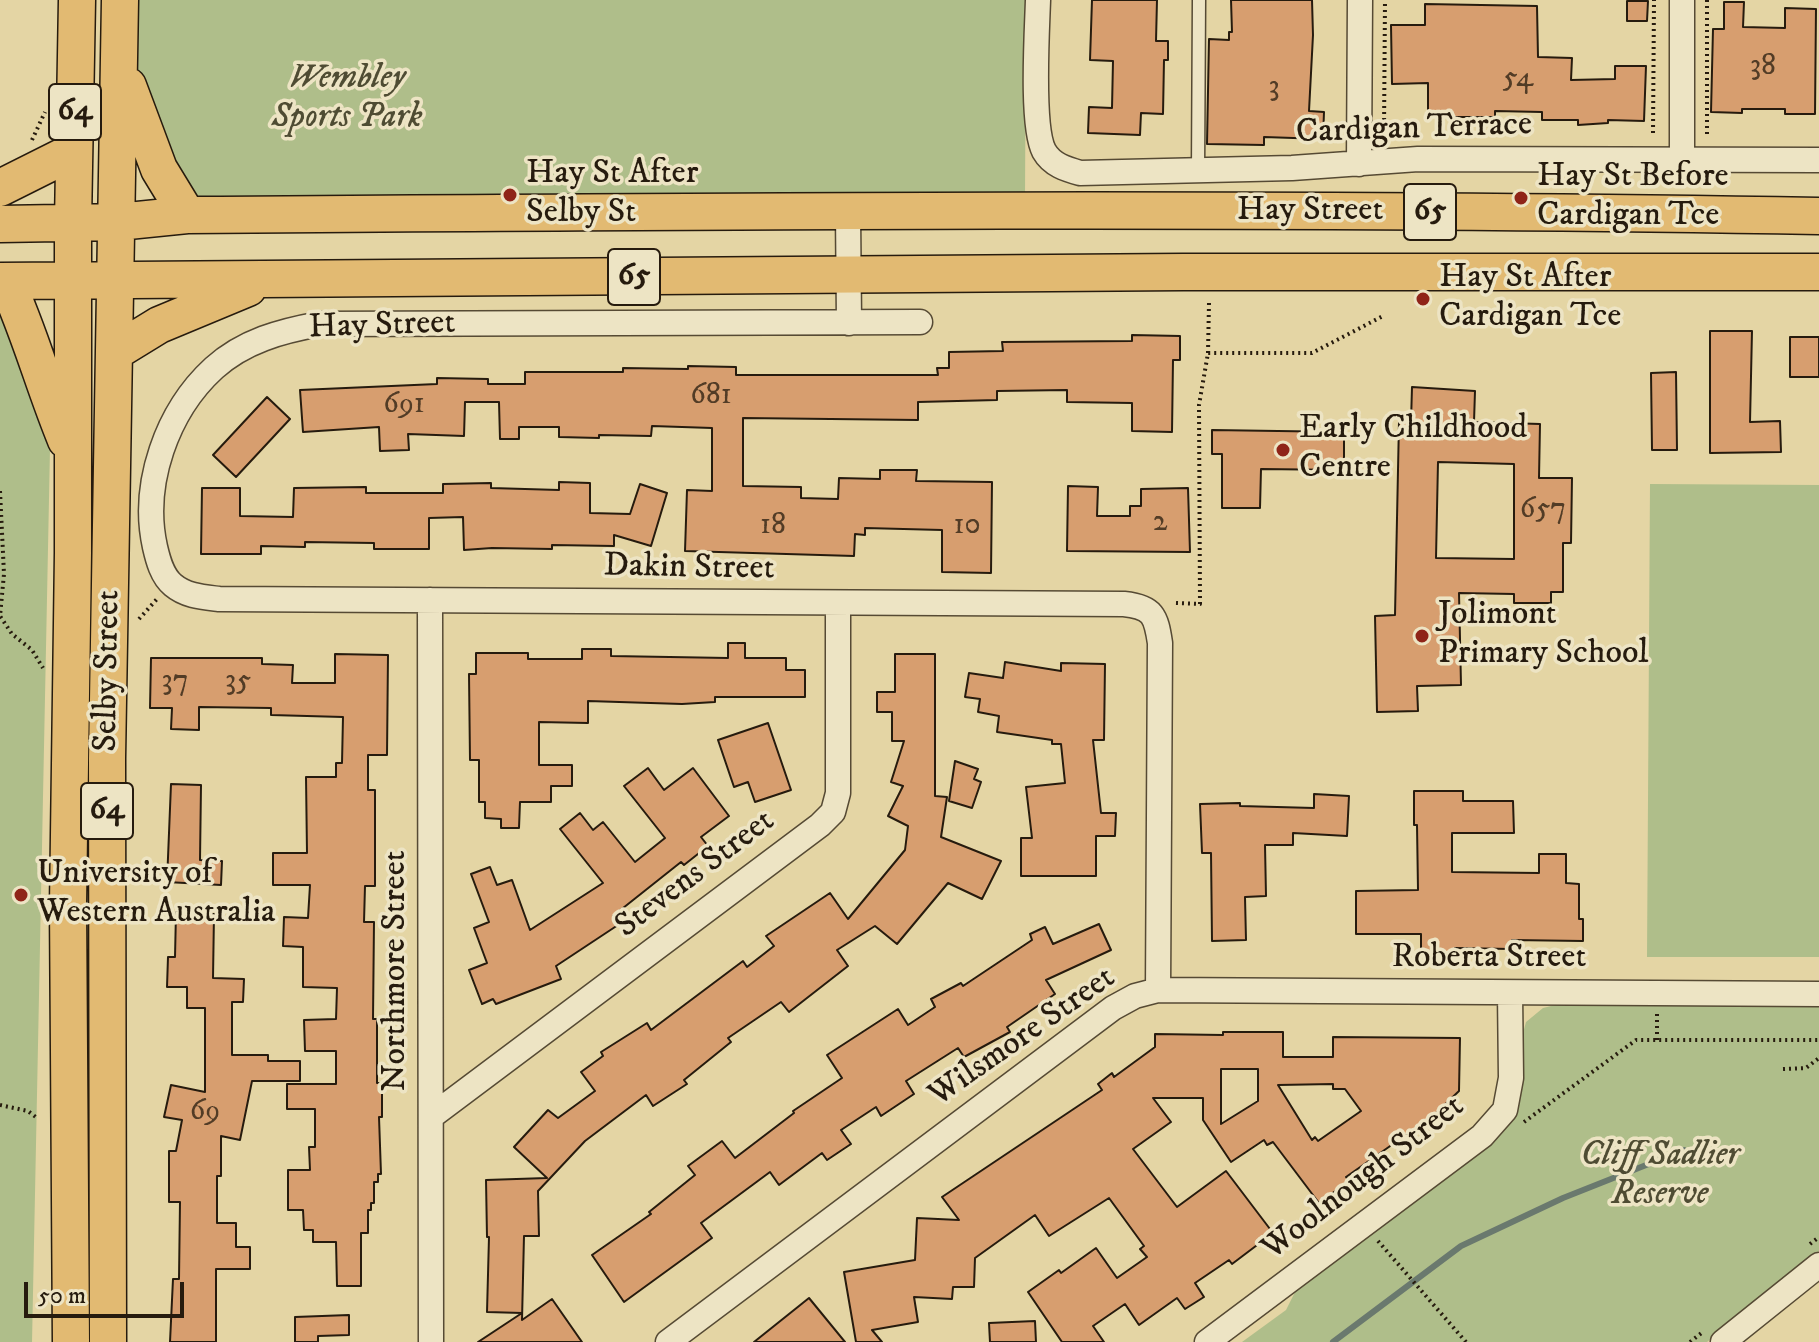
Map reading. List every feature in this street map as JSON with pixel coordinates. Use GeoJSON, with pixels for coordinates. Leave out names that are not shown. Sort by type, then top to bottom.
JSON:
{"type":"FeatureCollection","features":[{"type":"Feature","properties":{"kind":"main road","name":"Selby Street"},"geometry":{"type":"LineString","coordinates":[[71,1342],[53,1119],[58,684],[73,456],[77,0]]}},
{"type":"Feature","properties":{"kind":"main road","name":"Selby Street"},"geometry":{"type":"LineString","coordinates":[[108,1342],[108,696],[120,0]]}},
{"type":"Feature","properties":{"kind":"main road"},"geometry":{"type":"LineString","coordinates":[[119,62],[159,169],[187,215]]}},
{"type":"Feature","properties":{"kind":"main road"},"geometry":{"type":"LineString","coordinates":[[0,188],[74,151]]}},
{"type":"Feature","properties":{"kind":"main road","name":"Hay Street"},"geometry":{"type":"LineString","coordinates":[[118,222],[187,215],[848,212],[1458,212],[1819,216]]}},
{"type":"Feature","properties":{"kind":"main road","name":"65"},"geometry":{"type":"LineString","coordinates":[[0,224],[118,222]]}},
{"type":"Feature","properties":{"kind":"main road"},"geometry":{"type":"LineString","coordinates":[[1765,273],[1795,264],[1819,241]]}},
{"type":"Feature","properties":{"kind":"main road","name":"Hay Street"},"geometry":{"type":"LineString","coordinates":[[117,281],[849,274],[1819,272]]}},
{"type":"Feature","properties":{"kind":"main road"},"geometry":{"type":"LineString","coordinates":[[115,352],[159,325],[268,280]]}},
{"type":"Feature","properties":{"kind":"main road"},"geometry":{"type":"LineString","coordinates":[[3,281],[27,328],[46,393],[73,456]]}},
{"type":"Feature","properties":{"kind":"main road","name":"65"},"geometry":{"type":"LineString","coordinates":[[3,281],[117,281]]}},
{"type":"Feature","properties":{"kind":"main road"},"geometry":{"type":"LineString","coordinates":[[58,684],[108,696]]}},
{"type":"Feature","properties":{"kind":"main road"},"geometry":{"type":"LineString","coordinates":[[53,1119],[107,1119]]}},
{"type":"Feature","properties":{"kind":"street","name":"Cardigan Terrace"},"geometry":{"type":"LineString","coordinates":[[1038,0],[1037,128],[1044,152],[1059,167],[1080,173],[1198,172],[1418,159],[1819,160]]}},
{"type":"Feature","properties":{"kind":"street"},"geometry":{"type":"LineString","coordinates":[[1359,164],[1360,0]]}},
{"type":"Feature","properties":{"kind":"street"},"geometry":{"type":"LineString","coordinates":[[1682,0],[1682,159]]}},
{"type":"Feature","properties":{"kind":"street"},"geometry":{"type":"LineString","coordinates":[[848,212],[849,323]]}},
{"type":"Feature","properties":{"kind":"street","name":"Hay Street"},"geometry":{"type":"LineString","coordinates":[[172,584],[159,565],[152,533],[153,485],[169,429],[190,394],[213,369],[234,352],[260,339],[320,324],[920,322]]}},
{"type":"Feature","properties":{"kind":"street","name":"Dakin Street"},"geometry":{"type":"LineString","coordinates":[[172,584],[191,596],[219,599],[1124,604],[1145,608],[1154,617]]}},
{"type":"Feature","properties":{"kind":"street","name":"Northmore Street"},"geometry":{"type":"LineString","coordinates":[[430,600],[431,1342]]}},
{"type":"Feature","properties":{"kind":"street","name":"Stevens Street"},"geometry":{"type":"LineString","coordinates":[[432,1116],[820,825],[833,812],[838,793],[838,604]]}},
{"type":"Feature","properties":{"kind":"street","name":"Wilsmore Street"},"geometry":{"type":"LineString","coordinates":[[668,1342],[1113,1008],[1135,996],[1158,990],[1160,643],[1154,617]]}},
{"type":"Feature","properties":{"kind":"street","name":"Roberta Street"},"geometry":{"type":"LineString","coordinates":[[1158,990],[1819,994]]}},
{"type":"Feature","properties":{"kind":"street","name":"Woolnough Street"},"geometry":{"type":"LineString","coordinates":[[1207,1342],[1482,1136],[1505,1110],[1511,1078],[1510,993]]}},
{"type":"Feature","properties":{"kind":"street"},"geometry":{"type":"LineString","coordinates":[[1723,1342],[1819,1265]]}},
{"type":"Feature","properties":{"kind":"lane"},"geometry":{"type":"LineString","coordinates":[[1198,172],[1199,0]]}},
{"type":"Feature","properties":{"kind":"path"},"geometry":{"type":"LineString","coordinates":[[1384,132],[1385,0]]}},
{"type":"Feature","properties":{"kind":"path"},"geometry":{"type":"LineString","coordinates":[[1653,133],[1654,0]]}},
{"type":"Feature","properties":{"kind":"path"},"geometry":{"type":"LineString","coordinates":[[1707,0],[1707,134]]}},
{"type":"Feature","properties":{"kind":"path"},"geometry":{"type":"LineString","coordinates":[[26,149],[45,113],[46,99]]}},
{"type":"Feature","properties":{"kind":"path"},"geometry":{"type":"LineString","coordinates":[[1176,603],[1200,604],[1199,405],[1208,353],[1209,303]]}},
{"type":"Feature","properties":{"kind":"path"},"geometry":{"type":"LineString","coordinates":[[1208,353],[1312,353],[1383,316]]}},
{"type":"Feature","properties":{"kind":"path"},"geometry":{"type":"LineString","coordinates":[[0,491],[4,574],[0,616],[12,634],[32,650],[58,684]]}},
{"type":"Feature","properties":{"kind":"path"},"geometry":{"type":"LineString","coordinates":[[132,627],[172,584]]}},
{"type":"Feature","properties":{"kind":"path"},"geometry":{"type":"LineString","coordinates":[[1657,1005],[1657,1040]]}},
{"type":"Feature","properties":{"kind":"path"},"geometry":{"type":"LineString","coordinates":[[1514,1129],[1636,1040],[1819,1040]]}},
{"type":"Feature","properties":{"kind":"path"},"geometry":{"type":"LineString","coordinates":[[1783,1069],[1806,1068],[1819,1058]]}},
{"type":"Feature","properties":{"kind":"path"},"geometry":{"type":"LineString","coordinates":[[0,1105],[53,1119]]}},
{"type":"Feature","properties":{"kind":"path"},"geometry":{"type":"LineString","coordinates":[[1372,1235],[1466,1342]]}},
{"type":"Feature","properties":{"kind":"green space","name":"Wembley Sports Park"},"geometry":{"type":"Polygon","coordinates":[[[134,0],[1026,0],[1025,197],[192,197],[135,87],[134,0]]]}},
{"type":"Feature","properties":{"kind":"green space","name":"University of Western Australia"},"geometry":{"type":"Polygon","coordinates":[[[0,308],[13,323],[50,449],[32,1342],[0,1342],[0,308]]]}},
{"type":"Feature","properties":{"kind":"green space"},"geometry":{"type":"Polygon","coordinates":[[[1650,484],[1819,485],[1819,957],[1647,957],[1650,484]]]}},
{"type":"Feature","properties":{"kind":"green space","name":"Cliff Sadlier Reserve"},"geometry":{"type":"Polygon","coordinates":[[[1555,1005],[1819,1006],[1819,1251],[1707,1342],[1242,1342],[1286,1310],[1297,1288],[1495,1139],[1523,1079],[1523,1033],[1526,1022],[1543,1008],[1555,1005]]]}},
{"type":"Feature","properties":{"kind":"building"},"geometry":{"type":"Polygon","coordinates":[[[1092,0],[1157,0],[1156,41],[1168,41],[1168,60],[1164,60],[1163,114],[1141,113],[1140,135],[1088,133],[1089,107],[1112,108],[1113,61],[1090,60],[1092,0]]]}},
{"type":"Feature","properties":{"kind":"building"},"geometry":{"type":"Polygon","coordinates":[[[1231,0],[1312,0],[1309,111],[1324,112],[1323,139],[1264,137],[1264,145],[1207,144],[1209,39],[1229,40],[1229,32],[1232,32],[1231,0]]]}},
{"type":"Feature","properties":{"kind":"building"},"geometry":{"type":"Polygon","coordinates":[[[1627,1],[1648,1],[1647,21],[1627,21],[1627,1]]]}},
{"type":"Feature","properties":{"kind":"building"},"geometry":{"type":"Polygon","coordinates":[[[1724,2],[1744,2],[1743,27],[1785,28],[1785,8],[1816,9],[1815,114],[1785,114],[1785,109],[1711,112],[1713,29],[1724,29],[1724,2]]]}},
{"type":"Feature","properties":{"kind":"building"},"geometry":{"type":"Polygon","coordinates":[[[1425,4],[1537,6],[1538,57],[1572,58],[1571,80],[1615,79],[1615,66],[1646,66],[1644,121],[1608,120],[1608,123],[1578,125],[1578,120],[1542,120],[1542,112],[1495,111],[1495,117],[1428,117],[1428,83],[1392,84],[1391,25],[1425,25],[1425,4]]]}},
{"type":"Feature","properties":{"kind":"building"},"geometry":{"type":"Polygon","coordinates":[[[1710,331],[1752,331],[1750,422],[1780,421],[1781,452],[1710,453],[1710,331]]]}},
{"type":"Feature","properties":{"kind":"building"},"geometry":{"type":"Polygon","coordinates":[[[1132,335],[1180,336],[1180,360],[1173,360],[1172,432],[1132,431],[1132,403],[1067,402],[1067,390],[997,391],[997,400],[918,402],[918,420],[743,418],[743,486],[801,487],[801,498],[838,499],[839,478],[880,479],[880,470],[917,470],[916,481],[992,482],[991,573],[942,572],[942,530],[865,528],[865,535],[855,534],[854,556],[685,551],[687,490],[712,491],[712,428],[652,426],[651,436],[599,435],[599,438],[559,437],[559,427],[519,427],[519,439],[500,439],[499,402],[465,402],[464,436],[408,434],[409,450],[380,451],[379,427],[303,432],[300,390],[437,384],[437,378],[488,379],[488,384],[525,384],[525,372],[623,372],[623,368],[688,369],[688,366],[736,367],[736,375],[938,375],[937,368],[949,368],[949,352],[1003,351],[1002,342],[1132,341],[1132,335]]]}},
{"type":"Feature","properties":{"kind":"building"},"geometry":{"type":"Polygon","coordinates":[[[1790,337],[1819,337],[1819,377],[1790,377],[1790,337]]]}},
{"type":"Feature","properties":{"kind":"building"},"geometry":{"type":"Polygon","coordinates":[[[1676,372],[1677,450],[1652,450],[1651,373],[1676,372]]]}},
{"type":"Feature","properties":{"kind":"building"},"geometry":{"type":"Polygon","coordinates":[[[1412,387],[1475,391],[1474,422],[1540,424],[1539,478],[1572,478],[1571,543],[1563,543],[1563,592],[1551,592],[1551,603],[1514,603],[1514,594],[1459,593],[1461,685],[1417,686],[1418,711],[1377,712],[1375,616],[1395,615],[1399,422],[1411,422],[1412,387]],[[1438,462],[1436,558],[1514,559],[1514,464],[1438,462]]]}},
{"type":"Feature","properties":{"kind":"building"},"geometry":{"type":"Polygon","coordinates":[[[267,397],[290,419],[236,477],[213,455],[267,397]]]}},
{"type":"Feature","properties":{"kind":"building"},"geometry":{"type":"Polygon","coordinates":[[[1212,430],[1344,432],[1344,470],[1261,469],[1260,508],[1222,508],[1222,454],[1212,454],[1212,430]]]}},
{"type":"Feature","properties":{"kind":"building"},"geometry":{"type":"Polygon","coordinates":[[[559,482],[590,483],[590,513],[630,514],[640,484],[667,493],[651,546],[614,535],[614,546],[552,545],[552,549],[464,550],[463,517],[429,518],[429,549],[374,549],[374,543],[305,542],[305,547],[261,546],[261,554],[201,554],[202,488],[240,488],[240,516],[293,517],[294,488],[366,487],[366,493],[443,493],[443,484],[491,483],[491,488],[559,490],[559,482]]]}},
{"type":"Feature","properties":{"kind":"building"},"geometry":{"type":"Polygon","coordinates":[[[1068,486],[1098,487],[1097,516],[1130,516],[1130,506],[1141,506],[1141,489],[1188,488],[1190,552],[1067,551],[1068,486]]]}},
{"type":"Feature","properties":{"kind":"building"},"geometry":{"type":"Polygon","coordinates":[[[728,643],[745,643],[745,658],[786,658],[786,670],[805,670],[805,697],[715,697],[715,702],[682,704],[588,701],[588,723],[539,722],[539,765],[572,765],[572,786],[551,786],[551,802],[520,802],[519,828],[501,828],[501,819],[485,818],[485,802],[479,802],[479,760],[470,760],[469,674],[476,674],[476,653],[528,653],[528,659],[582,659],[582,649],[611,649],[611,656],[728,658],[728,643]]]}},
{"type":"Feature","properties":{"kind":"building"},"geometry":{"type":"Polygon","coordinates":[[[335,654],[388,655],[387,755],[368,755],[368,790],[375,790],[375,886],[365,886],[364,922],[374,922],[373,1019],[377,1019],[377,1083],[382,1083],[382,1117],[379,1117],[381,1174],[378,1174],[378,1182],[374,1182],[374,1203],[368,1210],[368,1233],[361,1233],[361,1286],[337,1286],[336,1242],[313,1242],[313,1230],[304,1230],[303,1210],[288,1210],[288,1170],[310,1170],[309,1147],[315,1147],[315,1109],[287,1109],[287,1084],[336,1084],[336,1051],[305,1051],[304,1020],[336,1019],[337,988],[303,987],[303,947],[283,946],[284,917],[308,918],[310,885],[273,885],[273,853],[307,853],[306,777],[336,777],[336,763],[342,763],[343,717],[271,715],[271,708],[199,707],[199,730],[171,729],[172,708],[150,708],[151,658],[262,658],[262,664],[293,665],[292,683],[335,683],[335,654]]]}},
{"type":"Feature","properties":{"kind":"building"},"geometry":{"type":"Polygon","coordinates":[[[895,654],[935,654],[935,796],[947,797],[941,837],[1001,861],[982,899],[948,883],[897,944],[875,926],[837,950],[848,966],[789,1012],[781,1002],[728,1038],[731,1042],[684,1080],[687,1084],[653,1106],[646,1095],[585,1141],[538,1191],[539,1236],[524,1236],[522,1320],[552,1299],[582,1342],[478,1342],[522,1313],[487,1312],[489,1237],[486,1180],[547,1178],[514,1147],[548,1110],[558,1118],[595,1091],[581,1072],[603,1056],[601,1052],[647,1023],[651,1030],[743,961],[747,967],[774,946],[766,936],[830,893],[848,919],[905,850],[908,826],[888,816],[903,786],[891,782],[904,741],[892,741],[892,712],[877,712],[877,692],[895,692],[895,654]]]}},
{"type":"Feature","properties":{"kind":"building"},"geometry":{"type":"Polygon","coordinates":[[[1005,662],[1061,671],[1061,663],[1105,664],[1104,740],[1093,740],[1101,813],[1116,813],[1115,836],[1096,836],[1096,876],[1021,876],[1021,838],[1032,838],[1026,787],[1065,783],[1061,744],[997,732],[999,716],[978,712],[980,699],[965,697],[969,673],[1003,678],[1005,662]]]}},
{"type":"Feature","properties":{"kind":"building"},"geometry":{"type":"Polygon","coordinates":[[[768,723],[791,790],[755,802],[748,782],[734,787],[718,740],[768,723]]]}},
{"type":"Feature","properties":{"kind":"building"},"geometry":{"type":"Polygon","coordinates":[[[955,761],[978,769],[974,779],[981,782],[972,808],[949,801],[955,761]]]}},
{"type":"Feature","properties":{"kind":"building"},"geometry":{"type":"Polygon","coordinates":[[[648,768],[664,790],[693,768],[729,816],[701,837],[708,846],[684,865],[681,862],[613,916],[618,925],[556,966],[561,979],[496,1004],[493,999],[482,1004],[469,970],[487,963],[474,928],[489,922],[471,874],[490,867],[497,885],[512,880],[530,930],[603,883],[560,829],[580,813],[593,830],[603,822],[635,862],[665,838],[624,786],[648,768]]]}},
{"type":"Feature","properties":{"kind":"building"},"geometry":{"type":"Polygon","coordinates":[[[171,784],[201,785],[200,860],[222,861],[221,885],[167,882],[171,784]]]}},
{"type":"Feature","properties":{"kind":"building"},"geometry":{"type":"Polygon","coordinates":[[[1414,791],[1463,791],[1463,801],[1513,801],[1514,833],[1452,833],[1452,872],[1539,873],[1539,854],[1566,854],[1566,883],[1579,884],[1579,919],[1583,919],[1583,941],[1512,940],[1511,949],[1455,948],[1455,953],[1421,953],[1421,934],[1356,934],[1356,891],[1418,890],[1414,791]]]}},
{"type":"Feature","properties":{"kind":"building"},"geometry":{"type":"Polygon","coordinates":[[[1314,794],[1349,796],[1347,836],[1293,833],[1293,845],[1265,845],[1266,896],[1245,897],[1246,940],[1212,941],[1211,853],[1202,853],[1200,804],[1240,803],[1240,806],[1314,808],[1314,794]]]}},
{"type":"Feature","properties":{"kind":"building"},"geometry":{"type":"Polygon","coordinates":[[[176,912],[214,914],[213,978],[244,979],[243,1002],[232,1002],[232,1055],[268,1055],[268,1061],[300,1061],[300,1081],[252,1081],[240,1140],[221,1136],[217,1223],[236,1223],[236,1247],[250,1247],[250,1269],[216,1269],[216,1342],[170,1342],[173,1279],[179,1279],[180,1202],[169,1202],[169,1151],[176,1151],[182,1120],[164,1117],[171,1085],[205,1092],[205,1008],[187,1008],[187,987],[167,987],[168,957],[175,957],[176,912]]]}},
{"type":"Feature","properties":{"kind":"building"},"geometry":{"type":"Polygon","coordinates":[[[1099,924],[1111,950],[1046,980],[1055,994],[1007,1027],[1010,1032],[964,1057],[958,1048],[906,1081],[914,1094],[881,1116],[876,1107],[841,1130],[851,1144],[827,1160],[822,1153],[779,1185],[770,1172],[701,1223],[712,1238],[624,1302],[592,1255],[651,1214],[649,1212],[695,1175],[688,1166],[722,1141],[735,1158],[793,1111],[842,1078],[827,1055],[898,1009],[908,1025],[935,1007],[931,999],[961,983],[963,986],[1032,940],[1030,934],[1045,927],[1053,944],[1099,924]]]}},
{"type":"Feature","properties":{"kind":"building"},"geometry":{"type":"Polygon","coordinates":[[[1223,1032],[1283,1032],[1283,1057],[1333,1057],[1333,1037],[1460,1038],[1459,1091],[1433,1116],[1346,1177],[1349,1181],[1319,1203],[1273,1142],[1267,1145],[1264,1140],[1231,1162],[1203,1120],[1203,1098],[1153,1098],[1171,1122],[1133,1149],[1177,1207],[1226,1171],[1273,1233],[1232,1264],[1229,1260],[1195,1283],[1204,1297],[1185,1309],[1177,1298],[1139,1325],[1125,1304],[1093,1326],[1104,1342],[1062,1342],[1028,1292],[1096,1248],[1117,1278],[1147,1257],[1140,1249],[1144,1246],[1109,1198],[1049,1236],[1035,1215],[975,1258],[974,1287],[953,1287],[952,1299],[914,1297],[918,1322],[872,1330],[882,1342],[856,1342],[844,1272],[915,1260],[917,1218],[959,1220],[942,1197],[1102,1090],[1098,1084],[1112,1073],[1114,1077],[1155,1047],[1155,1034],[1223,1035],[1223,1032]],[[1221,1069],[1221,1124],[1258,1101],[1258,1069],[1221,1069]],[[1333,1084],[1278,1085],[1312,1140],[1315,1137],[1318,1141],[1361,1111],[1345,1089],[1333,1089],[1333,1084]]]}},
{"type":"Feature","properties":{"kind":"building"},"geometry":{"type":"Polygon","coordinates":[[[809,1298],[845,1342],[754,1342],[809,1298]]]}},
{"type":"Feature","properties":{"kind":"building"},"geometry":{"type":"Polygon","coordinates":[[[349,1315],[349,1335],[318,1336],[318,1342],[295,1342],[295,1317],[349,1315]]]}},
{"type":"Feature","properties":{"kind":"building"},"geometry":{"type":"Polygon","coordinates":[[[1035,1321],[1036,1342],[990,1342],[989,1323],[1035,1321]]]}},
{"type":"Feature","properties":{"kind":"waterway"},"geometry":{"type":"LineString","coordinates":[[1333,1342],[1461,1246],[1563,1198],[1684,1150]]}},
{"type":"Feature","properties":{"kind":"place","name":"Hay St After Selby St"},"geometry":{"type":"Point","coordinates":[510,195]}},
{"type":"Feature","properties":{"kind":"place","name":"Hay St Before Cardigan Tce"},"geometry":{"type":"Point","coordinates":[1521,198]}},
{"type":"Feature","properties":{"kind":"place","name":"Hay St After Cardigan Tce"},"geometry":{"type":"Point","coordinates":[1423,299]}},
{"type":"Feature","properties":{"kind":"place","name":"Early Childhood Centre"},"geometry":{"type":"Point","coordinates":[1283,450]}},
{"type":"Feature","properties":{"kind":"place","name":"Jolimont Primary School"},"geometry":{"type":"Point","coordinates":[1422,636]}},
{"type":"Feature","properties":{"kind":"place","name":"University of Western Australia"},"geometry":{"type":"Point","coordinates":[21,895]}}]}
